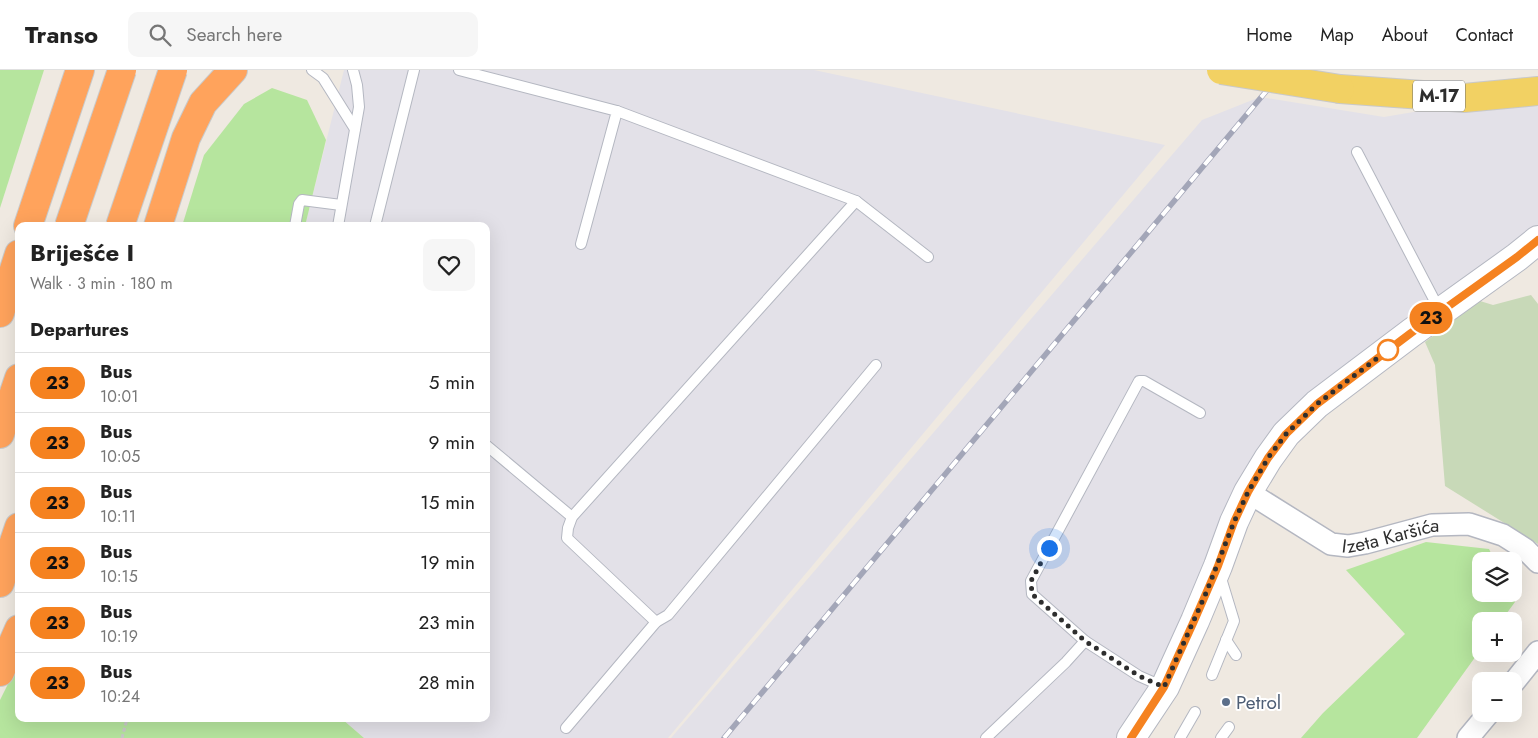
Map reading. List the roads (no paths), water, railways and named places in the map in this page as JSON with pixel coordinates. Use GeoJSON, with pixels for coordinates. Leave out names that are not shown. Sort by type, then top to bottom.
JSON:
{"type":"FeatureCollection","features":[{"type":"Feature","properties":{"kind":"highway"},"geometry":{"type":"LineString","coordinates":[[29,222],[80,70]]}},
{"type":"Feature","properties":{"kind":"highway"},"geometry":{"type":"LineString","coordinates":[[70,222],[122,70]]}},
{"type":"Feature","properties":{"kind":"highway"},"geometry":{"type":"LineString","coordinates":[[121,222],[173,70]]}},
{"type":"Feature","properties":{"kind":"highway"},"geometry":{"type":"LineString","coordinates":[[159,222],[186,138],[203,103],[233,70]]}},
{"type":"Feature","properties":{"kind":"highway"},"geometry":{"type":"LineString","coordinates":[[0,314],[15,267]]}},
{"type":"Feature","properties":{"kind":"highway"},"geometry":{"type":"LineString","coordinates":[[0,434],[15,390]]}},
{"type":"Feature","properties":{"kind":"highway"},"geometry":{"type":"LineString","coordinates":[[4,571],[15,539]]}},
{"type":"Feature","properties":{"kind":"highway"},"geometry":{"type":"LineString","coordinates":[[0,672],[15,638]]}},
{"type":"Feature","properties":{"kind":"main road","name":"M-17"},"geometry":{"type":"LineString","coordinates":[[1221,70],[1340,89],[1464,98],[1538,90]]}},
{"type":"Feature","properties":{"kind":"main road"},"geometry":{"type":"LineString","coordinates":[[1131,738],[1164,687],[1218,566],[1234,522],[1248,492],[1268,458],[1286,434],[1317,404],[1538,240]]}},
{"type":"Feature","properties":{"kind":"street","name":"Izeta Karšića"},"geometry":{"type":"LineString","coordinates":[[1248,492],[1331,544],[1348,546],[1432,526],[1469,524],[1503,535],[1525,549],[1538,562]]}},
{"type":"Feature","properties":{"kind":"street"},"geometry":{"type":"LineString","coordinates":[[1522,672],[1538,652]]}},
{"type":"Feature","properties":{"kind":"street"},"geometry":{"type":"LineString","coordinates":[[1468,738],[1481,722]]}},
{"type":"Feature","properties":{"kind":"lane"},"geometry":{"type":"LineString","coordinates":[[312,70],[324,78],[355,129]]}},
{"type":"Feature","properties":{"kind":"lane"},"geometry":{"type":"LineString","coordinates":[[339,222],[359,107],[357,85],[353,70]]}},
{"type":"Feature","properties":{"kind":"lane"},"geometry":{"type":"LineString","coordinates":[[376,222],[414,70]]}},
{"type":"Feature","properties":{"kind":"lane"},"geometry":{"type":"LineString","coordinates":[[459,70],[617,111],[856,201],[928,257]]}},
{"type":"Feature","properties":{"kind":"lane"},"geometry":{"type":"LineString","coordinates":[[582,244],[617,111]]}},
{"type":"Feature","properties":{"kind":"lane"},"geometry":{"type":"LineString","coordinates":[[1357,152],[1441,312]]}},
{"type":"Feature","properties":{"kind":"lane"},"geometry":{"type":"LineString","coordinates":[[296,222],[299,204],[302,200],[341,205]]}},
{"type":"Feature","properties":{"kind":"lane"},"geometry":{"type":"LineString","coordinates":[[656,622],[567,538],[572,517],[856,201]]}},
{"type":"Feature","properties":{"kind":"lane"},"geometry":{"type":"LineString","coordinates":[[566,728],[656,622],[668,615],[876,365]]}},
{"type":"Feature","properties":{"kind":"lane"},"geometry":{"type":"LineString","coordinates":[[1164,687],[1139,676],[1085,641],[1032,594],[1031,581],[1139,381],[1144,381],[1200,413]]}},
{"type":"Feature","properties":{"kind":"lane"},"geometry":{"type":"LineString","coordinates":[[490,448],[572,517]]}},
{"type":"Feature","properties":{"kind":"lane"},"geometry":{"type":"LineString","coordinates":[[1212,675],[1234,621],[1218,566]]}},
{"type":"Feature","properties":{"kind":"lane"},"geometry":{"type":"LineString","coordinates":[[1226,640],[1236,655]]}},
{"type":"Feature","properties":{"kind":"lane"},"geometry":{"type":"LineString","coordinates":[[986,738],[1066,662],[1085,641]]}},
{"type":"Feature","properties":{"kind":"lane"},"geometry":{"type":"LineString","coordinates":[[1180,738],[1195,712]]}},
{"type":"Feature","properties":{"kind":"lane"},"geometry":{"type":"LineString","coordinates":[[1221,738],[1229,727]]}},
{"type":"Feature","properties":{"kind":"railway"},"geometry":{"type":"LineString","coordinates":[[724,738],[1284,70]]}},
{"type":"Feature","properties":{"kind":"place","name":"Petrol"},"geometry":{"type":"Point","coordinates":[1226,702]}}]}
